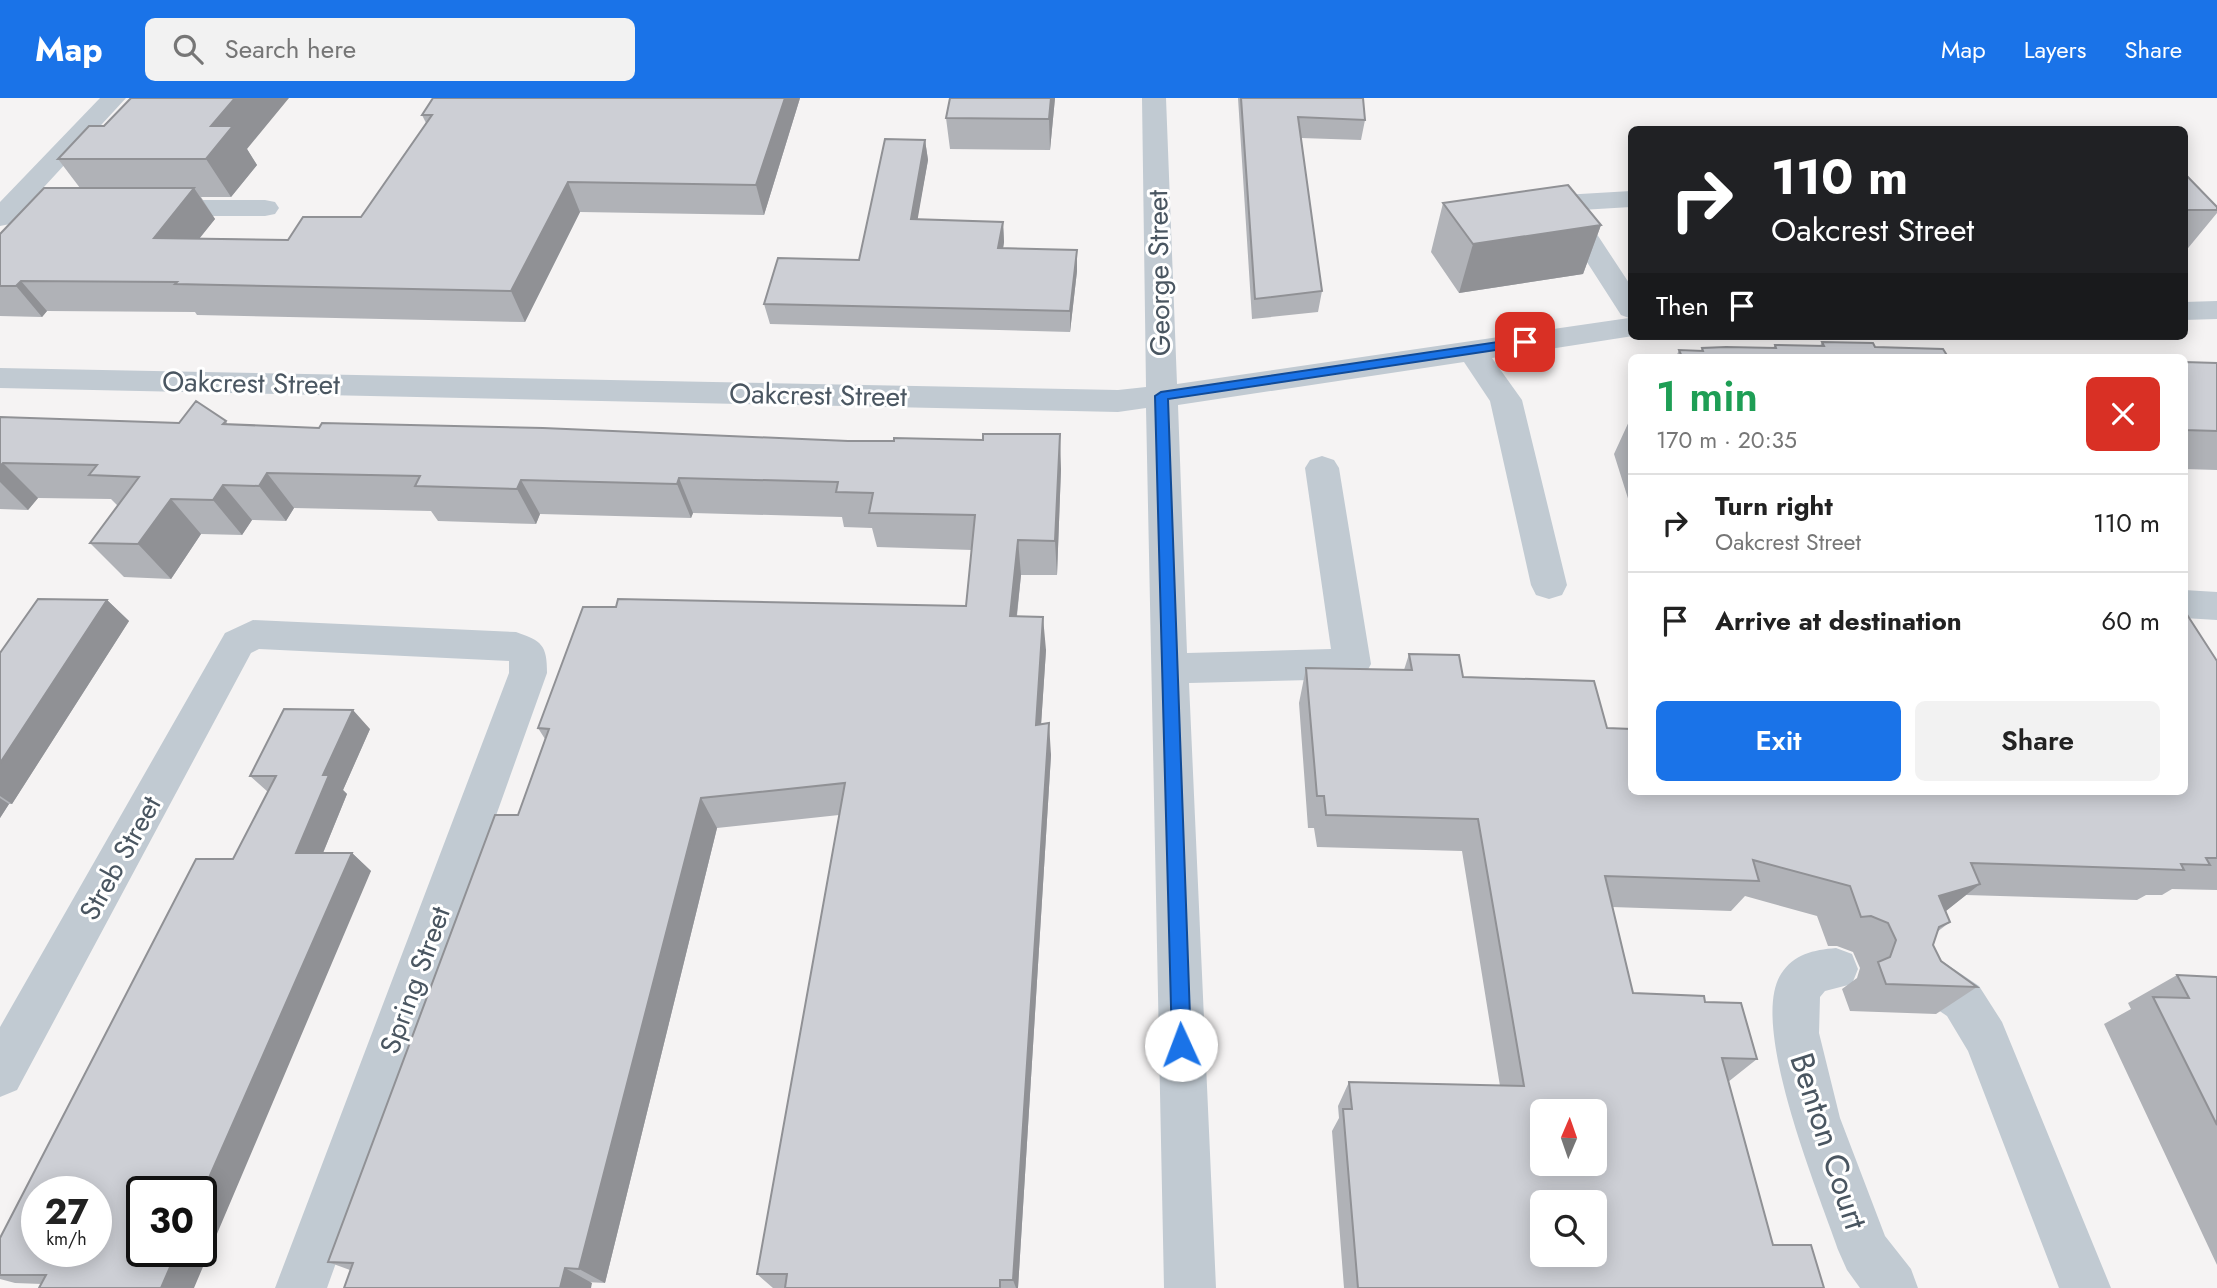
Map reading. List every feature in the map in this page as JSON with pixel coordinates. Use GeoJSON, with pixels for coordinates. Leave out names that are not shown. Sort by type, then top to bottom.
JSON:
{"type":"FeatureCollection","features":[{"type":"Feature","properties":{"kind":"street"},"geometry":{"type":"LineString","coordinates":[[5,213],[114,98]]}},
{"type":"Feature","properties":{"kind":"street","name":"George Street"},"geometry":{"type":"LineString","coordinates":[[1154,98],[1189,1288]]}},
{"type":"Feature","properties":{"kind":"street"},"geometry":{"type":"LineString","coordinates":[[1628,199],[1563,203],[1628,304]]}},
{"type":"Feature","properties":{"kind":"street"},"geometry":{"type":"LineString","coordinates":[[5,213],[97,208]]}},
{"type":"Feature","properties":{"kind":"street"},"geometry":{"type":"LineString","coordinates":[[125,208],[265,208]]}},
{"type":"Feature","properties":{"kind":"street"},"geometry":{"type":"LineString","coordinates":[[1601,262],[1628,258]]}},
{"type":"Feature","properties":{"kind":"street"},"geometry":{"type":"LineString","coordinates":[[2188,310],[2217,310]]}},
{"type":"Feature","properties":{"kind":"street","name":"Oakcrest Street"},"geometry":{"type":"LineString","coordinates":[[0,378],[1118,401],[1628,327]]}},
{"type":"Feature","properties":{"kind":"street"},"geometry":{"type":"LineString","coordinates":[[1471,350],[1506,400],[1549,585]]}},
{"type":"Feature","properties":{"kind":"street"},"geometry":{"type":"LineString","coordinates":[[1169,668],[1352,664],[1322,468]]}},
{"type":"Feature","properties":{"kind":"street"},"geometry":{"type":"LineString","coordinates":[[2188,604],[2217,606]]}},
{"type":"Feature","properties":{"kind":"street","name":"Spring Street"},"geometry":{"type":"LineString","coordinates":[[238,643],[253,634],[516,647],[528,654],[528,673],[301,1288]]}},
{"type":"Feature","properties":{"kind":"street","name":"Streb Street"},"geometry":{"type":"LineString","coordinates":[[0,1073],[238,643]]}},
{"type":"Feature","properties":{"kind":"street","name":"Benton Court"},"geometry":{"type":"LineString","coordinates":[[1836,969],[1814,971],[1797,989],[1796,1033],[1816,1118],[1865,1252],[1892,1288]]}},
{"type":"Feature","properties":{"kind":"street"},"geometry":{"type":"LineString","coordinates":[[1920,972],[1963,1001],[1986,1038],[2085,1288]]}},
{"type":"Feature","properties":{"kind":"building"},"geometry":{"type":"Polygon","coordinates":[[[131,98],[235,98],[211,126],[233,126],[206,159],[58,159],[89,126],[104,126],[131,98]]]}},
{"type":"Feature","properties":{"kind":"building"},"geometry":{"type":"Polygon","coordinates":[[[433,98],[785,98],[756,185],[568,182],[511,291],[175,284],[177,282],[21,281],[16,286],[0,286],[0,234],[44,188],[194,188],[154,238],[288,240],[303,217],[361,217],[432,115],[422,115],[433,98]]]}},
{"type":"Feature","properties":{"kind":"building"},"geometry":{"type":"Polygon","coordinates":[[[950,98],[1051,98],[1049,119],[946,118],[950,98]]]}},
{"type":"Feature","properties":{"kind":"building"},"geometry":{"type":"Polygon","coordinates":[[[1241,98],[1363,98],[1365,120],[1298,117],[1322,291],[1255,299],[1241,98]]]}},
{"type":"Feature","properties":{"kind":"building"},"geometry":{"type":"Polygon","coordinates":[[[885,139],[925,140],[911,219],[1003,222],[998,248],[1077,250],[1070,311],[764,304],[778,258],[859,260],[885,139]]]}},
{"type":"Feature","properties":{"kind":"building"},"geometry":{"type":"Polygon","coordinates":[[[2188,177],[2217,207],[2217,210],[2188,210],[2188,177]]]}},
{"type":"Feature","properties":{"kind":"building"},"geometry":{"type":"Polygon","coordinates":[[[1568,185],[1601,225],[1473,244],[1443,203],[1568,185]]]}},
{"type":"Feature","properties":{"kind":"building"},"geometry":{"type":"Polygon","coordinates":[[[1822,342],[1873,343],[1875,347],[1943,349],[1946,354],[1681,354],[1679,350],[1776,348],[1775,345],[1824,346],[1822,342]]]}},
{"type":"Feature","properties":{"kind":"building"},"geometry":{"type":"Polygon","coordinates":[[[2188,362],[2217,363],[2217,431],[2188,430],[2188,362]]]}},
{"type":"Feature","properties":{"kind":"building"},"geometry":{"type":"Polygon","coordinates":[[[196,401],[226,421],[223,424],[319,428],[322,423],[543,428],[848,441],[894,441],[894,438],[983,440],[983,434],[1060,434],[1055,541],[1018,540],[1010,616],[1043,617],[1036,725],[1049,723],[1013,1280],[1000,1280],[1000,1288],[785,1288],[787,1274],[757,1274],[845,783],[701,798],[579,1269],[565,1268],[560,1288],[344,1288],[353,1263],[328,1262],[495,815],[518,815],[549,729],[538,728],[583,607],[616,607],[618,599],[966,606],[975,515],[869,513],[873,493],[836,492],[838,482],[679,478],[677,484],[521,480],[517,489],[415,486],[420,476],[267,473],[259,486],[223,485],[213,500],[171,499],[138,544],[90,543],[139,477],[89,475],[97,465],[3,463],[0,466],[0,417],[179,423],[196,401]]]}},
{"type":"Feature","properties":{"kind":"building"},"geometry":{"type":"Polygon","coordinates":[[[38,599],[107,600],[0,763],[0,653],[38,599]]]}},
{"type":"Feature","properties":{"kind":"building"},"geometry":{"type":"Polygon","coordinates":[[[2188,616],[2217,661],[2217,858],[2206,858],[2210,865],[2181,864],[2184,870],[1971,863],[1980,884],[1939,896],[1950,922],[1939,927],[1933,945],[1941,961],[1977,987],[1886,984],[1878,962],[1890,957],[1896,940],[1888,923],[1871,916],[1861,917],[1850,886],[1753,860],[1759,881],[1605,876],[1633,993],[1704,996],[1705,1002],[1741,1003],[1757,1059],[1722,1058],[1773,1245],[1811,1245],[1824,1288],[1358,1288],[1343,1109],[1352,1109],[1349,1082],[1524,1086],[1478,819],[1326,815],[1324,796],[1317,796],[1306,668],[1412,670],[1409,654],[1459,655],[1463,677],[1594,681],[1607,728],[1628,729],[1628,795],[2188,795],[2188,616]]]}},
{"type":"Feature","properties":{"kind":"building"},"geometry":{"type":"Polygon","coordinates":[[[284,709],[353,710],[323,775],[329,775],[296,853],[352,853],[210,1176],[126,1176],[126,1267],[170,1267],[161,1288],[39,1288],[46,1275],[0,1275],[0,1238],[21,1197],[21,1267],[112,1267],[112,1176],[32,1176],[196,859],[233,859],[276,776],[250,776],[284,709]]]}},
{"type":"Feature","properties":{"kind":"building"},"geometry":{"type":"Polygon","coordinates":[[[2177,975],[2217,977],[2217,1125],[2153,997],[2189,998],[2177,975]]]}},
{"type":"Feature","properties":{"kind":"route"},"geometry":{"type":"LineString","coordinates":[[1181,1045],[1161,396],[1525,342]]}}]}
